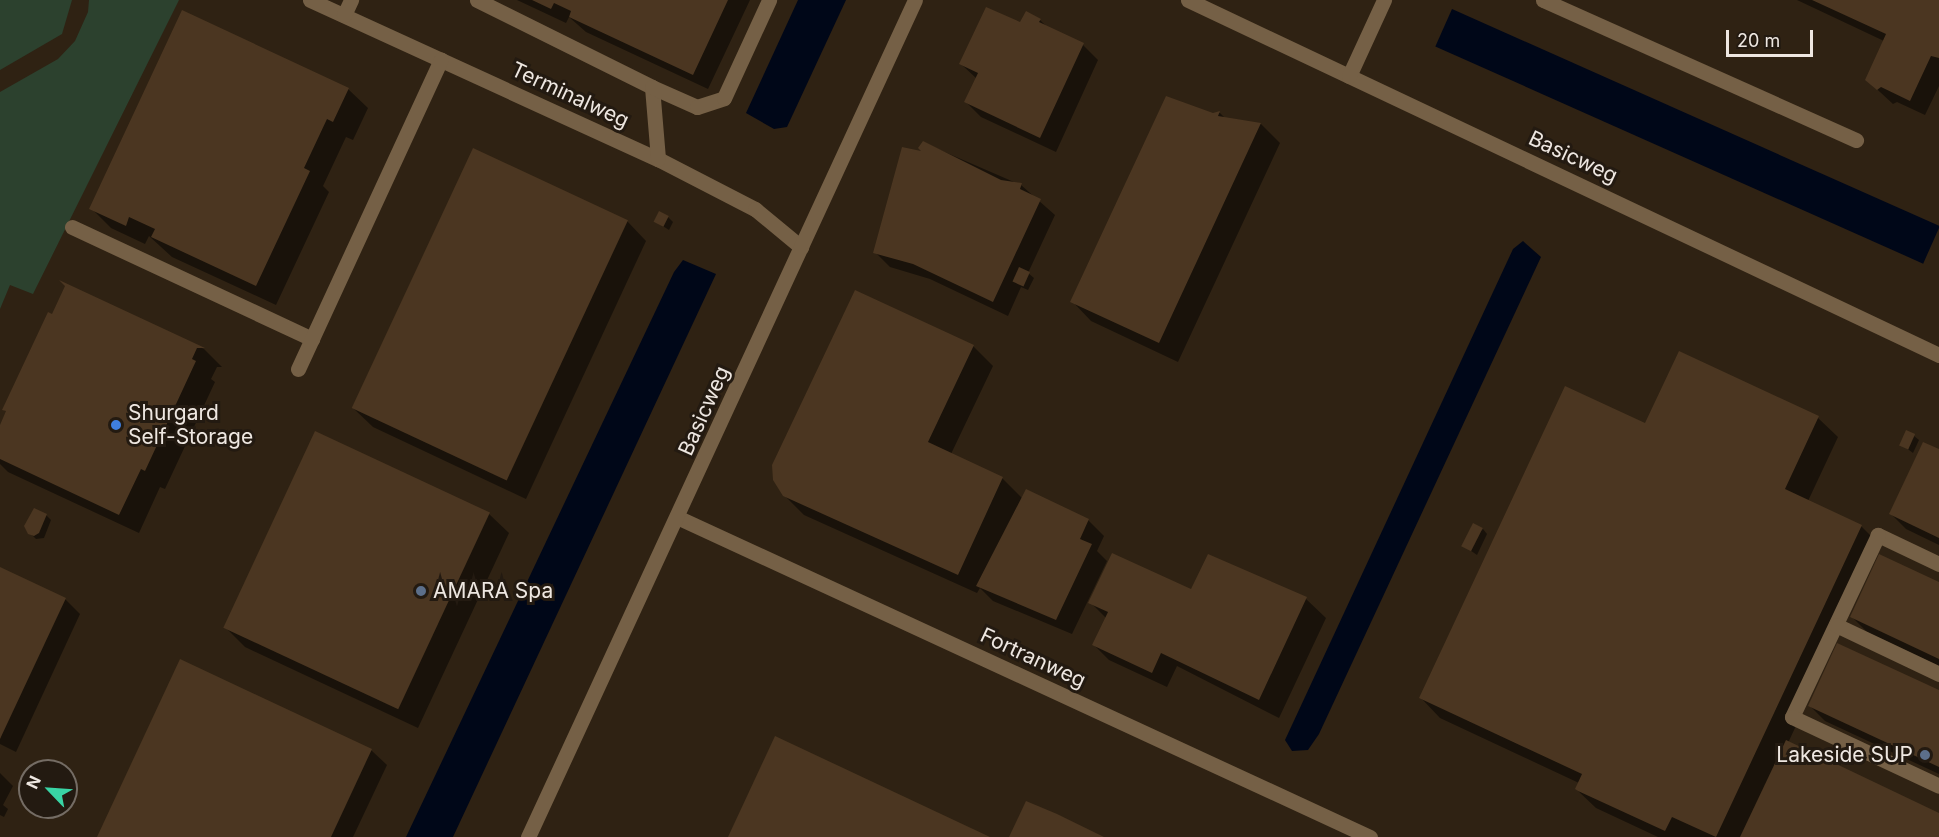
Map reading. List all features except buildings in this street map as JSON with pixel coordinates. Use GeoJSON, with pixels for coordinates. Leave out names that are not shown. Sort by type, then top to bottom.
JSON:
{"type":"FeatureCollection","features":[{"type":"Feature","properties":{"kind":"street","name":"Terminalweg"},"geometry":{"type":"LineString","coordinates":[[310,0],[658,159],[754,209],[801,247]]}},
{"type":"Feature","properties":{"kind":"street"},"geometry":{"type":"LineString","coordinates":[[345,15],[351,0]]}},
{"type":"Feature","properties":{"kind":"street"},"geometry":{"type":"LineString","coordinates":[[477,0],[697,107],[724,98],[769,0]]}},
{"type":"Feature","properties":{"kind":"street","name":"Basicweg"},"geometry":{"type":"LineString","coordinates":[[528,837],[679,518],[915,0]]}},
{"type":"Feature","properties":{"kind":"street","name":"Basicweg"},"geometry":{"type":"LineString","coordinates":[[1188,0],[1939,355]]}},
{"type":"Feature","properties":{"kind":"street"},"geometry":{"type":"LineString","coordinates":[[1349,76],[1384,0]]}},
{"type":"Feature","properties":{"kind":"street"},"geometry":{"type":"LineString","coordinates":[[1544,0],[1856,140]]}},
{"type":"Feature","properties":{"kind":"street"},"geometry":{"type":"LineString","coordinates":[[298,369],[441,59]]}},
{"type":"Feature","properties":{"kind":"street"},"geometry":{"type":"LineString","coordinates":[[652,87],[658,159]]}},
{"type":"Feature","properties":{"kind":"street"},"geometry":{"type":"LineString","coordinates":[[72,227],[312,339]]}},
{"type":"Feature","properties":{"kind":"street","name":"Fortranweg"},"geometry":{"type":"LineString","coordinates":[[679,518],[1370,837]]}},
{"type":"Feature","properties":{"kind":"street"},"geometry":{"type":"LineString","coordinates":[[1939,564],[1878,535],[1792,717],[1939,786]]}},
{"type":"Feature","properties":{"kind":"street"},"geometry":{"type":"LineString","coordinates":[[1836,625],[1939,674]]}},
{"type":"Feature","properties":{"kind":"shaded area"},"geometry":{"type":"Polygon","coordinates":[[[0,0],[1939,0],[1939,837],[0,837],[0,0]]]}},
{"type":"Feature","properties":{"kind":"green space"},"geometry":{"type":"Polygon","coordinates":[[[0,0],[72,0],[62,34],[0,70],[0,0]]]}},
{"type":"Feature","properties":{"kind":"green space"},"geometry":{"type":"Polygon","coordinates":[[[89,0],[179,0],[33,294],[10,285],[0,309],[0,92],[58,59],[75,41],[88,12],[89,0]]]}},
{"type":"Feature","properties":{"kind":"water"},"geometry":{"type":"Polygon","coordinates":[[[798,0],[846,0],[787,127],[774,129],[746,113],[798,0]]]}},
{"type":"Feature","properties":{"kind":"water"},"geometry":{"type":"Polygon","coordinates":[[[1452,9],[1939,226],[1923,264],[1435,46],[1452,9]]]}},
{"type":"Feature","properties":{"kind":"water"},"geometry":{"type":"Polygon","coordinates":[[[1523,241],[1541,257],[1319,734],[1308,750],[1292,751],[1285,740],[1513,249],[1523,241]]]}},
{"type":"Feature","properties":{"kind":"water"},"geometry":{"type":"Polygon","coordinates":[[[683,260],[716,274],[453,837],[406,837],[674,272],[683,260]]]}},
{"type":"Feature","properties":{"kind":"place","name":"Shurgard Self-Storage"},"geometry":{"type":"Point","coordinates":[116,425]}},
{"type":"Feature","properties":{"kind":"place","name":"AMARA Spa"},"geometry":{"type":"Point","coordinates":[421,591]}},
{"type":"Feature","properties":{"kind":"place","name":"Lakeside SUP"},"geometry":{"type":"Point","coordinates":[1925,755]}}]}
